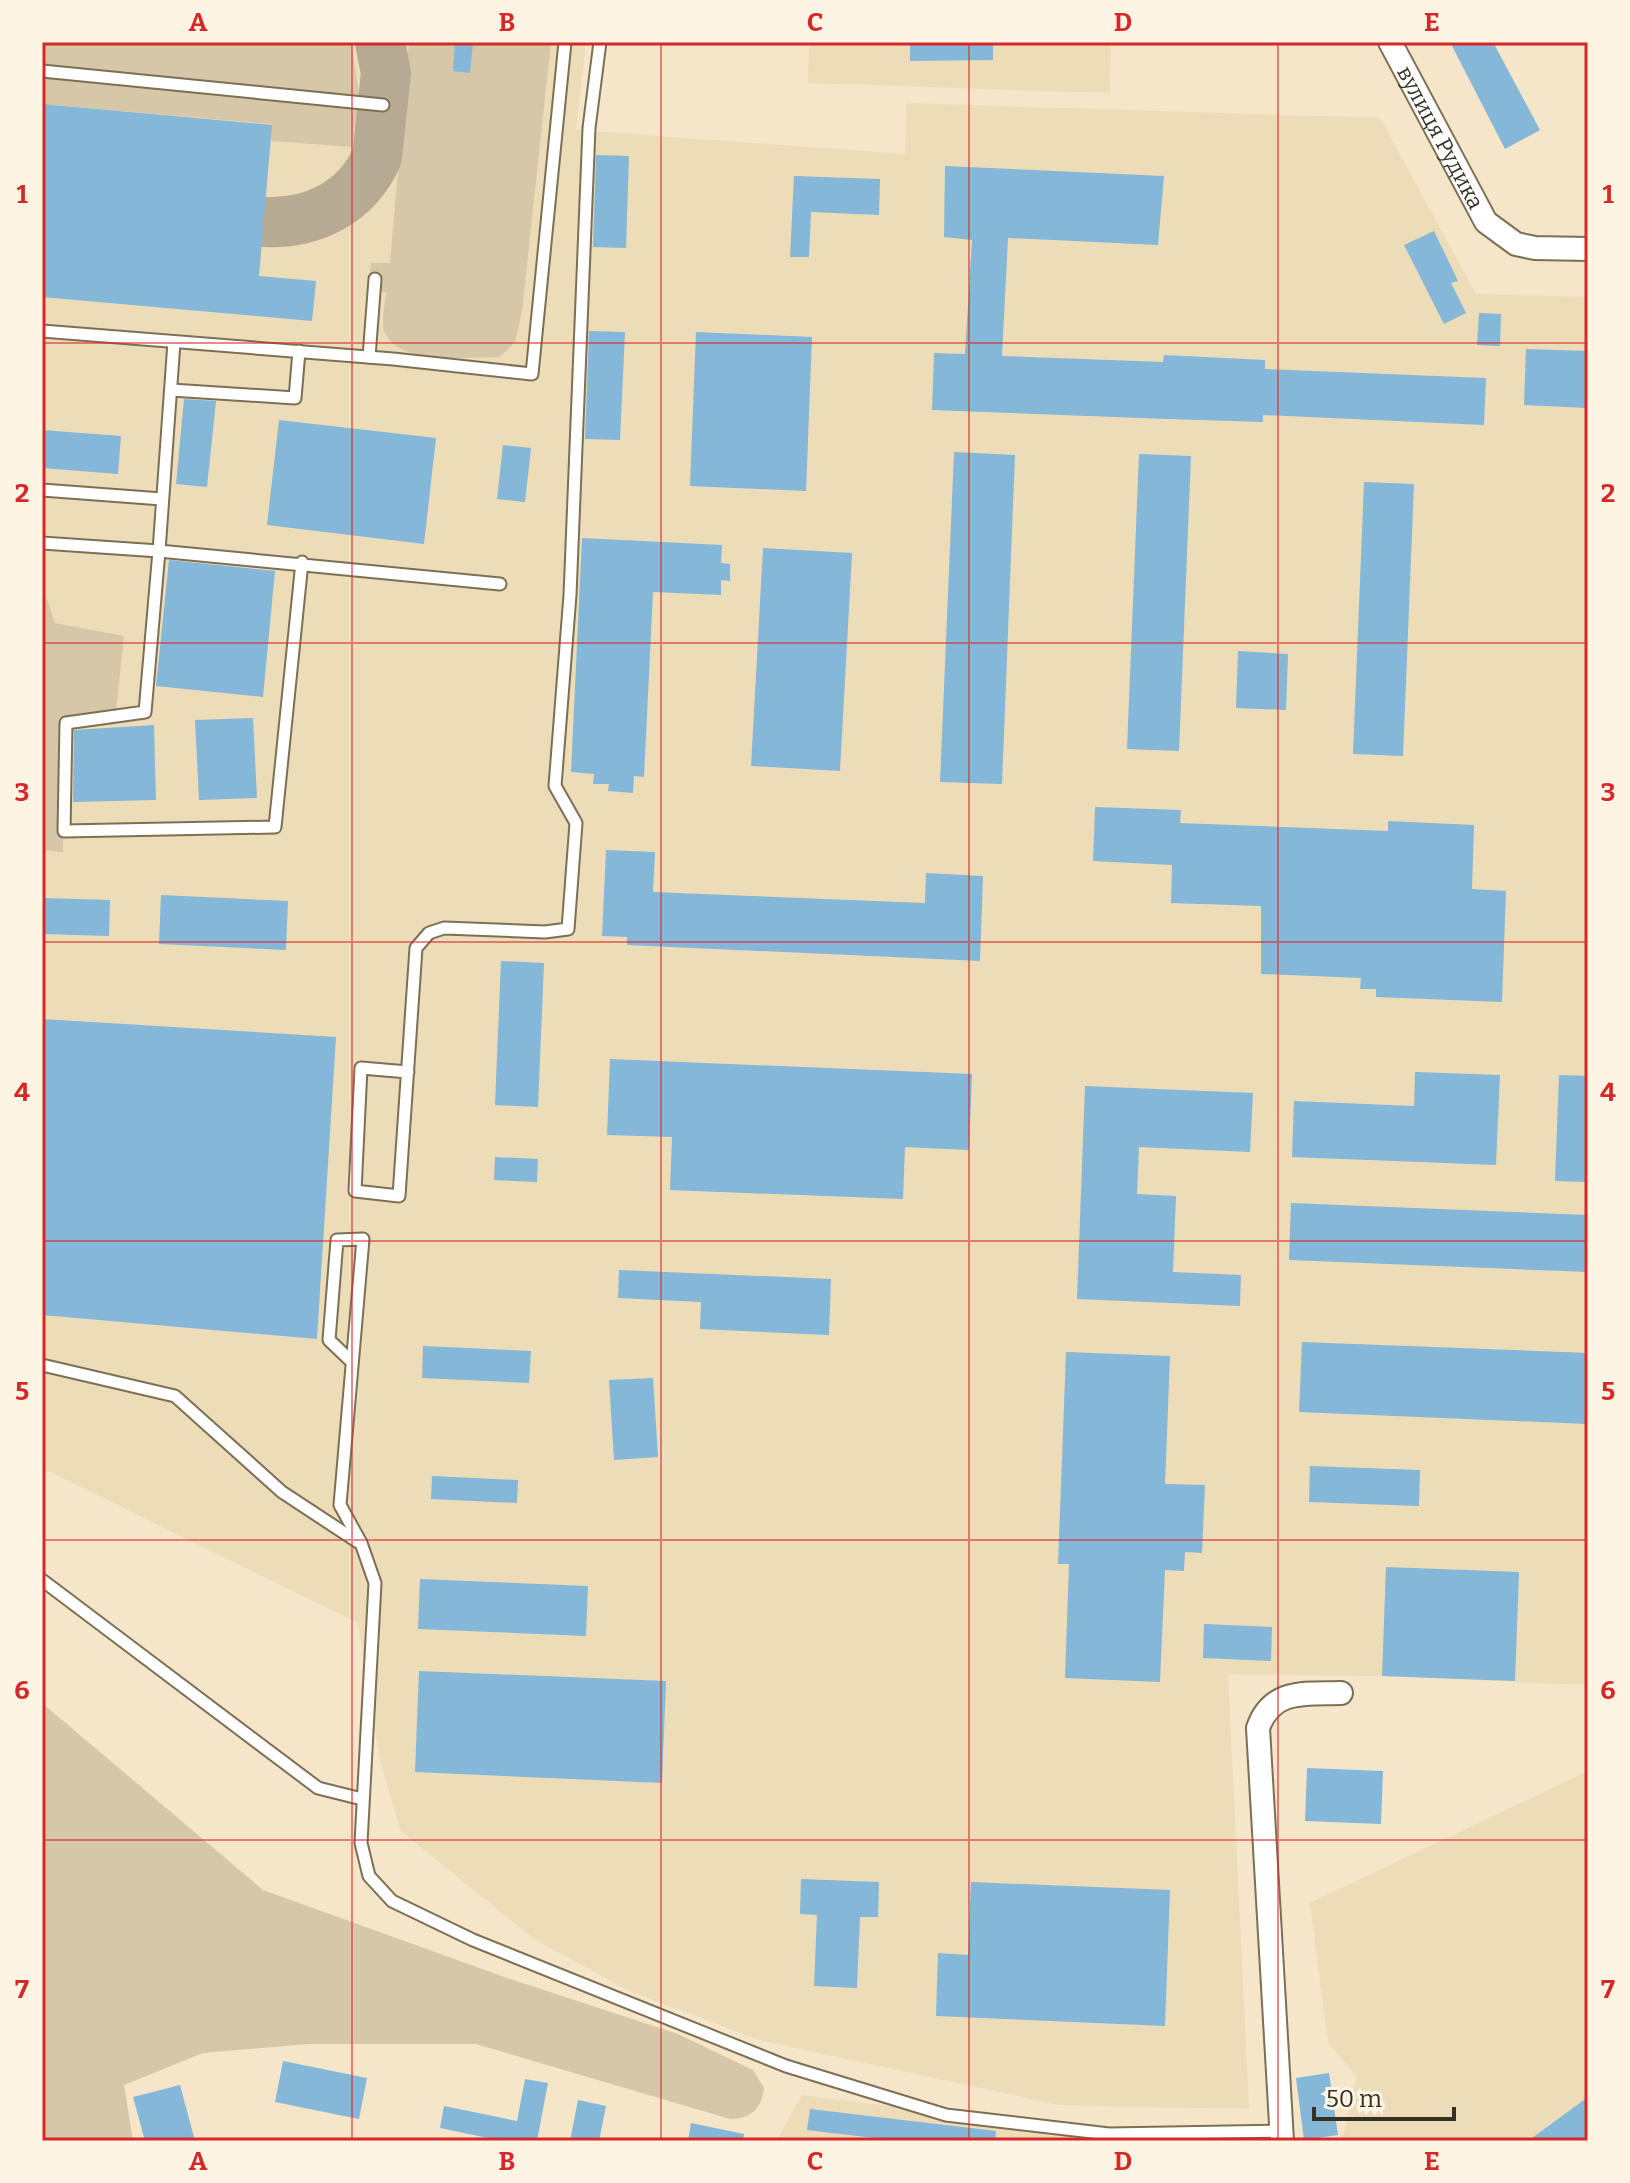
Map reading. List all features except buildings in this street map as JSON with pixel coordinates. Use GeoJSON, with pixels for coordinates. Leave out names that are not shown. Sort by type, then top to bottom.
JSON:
{"type":"FeatureCollection","features":[{"type":"Feature","properties":{"kind":"street","name":"вулиця Рудика"},"geometry":{"type":"LineString","coordinates":[[1390,42],[1486,222],[1516,244],[1535,248],[1588,249]]}},
{"type":"Feature","properties":{"kind":"street"},"geometry":{"type":"LineString","coordinates":[[1282,2136],[1258,1728],[1270,1706],[1280,1698],[1292,1694],[1341,1693]]}},
{"type":"Feature","properties":{"kind":"lane"},"geometry":{"type":"LineString","coordinates":[[42,331],[369,357],[532,374],[565,42]]}},
{"type":"Feature","properties":{"kind":"lane"},"geometry":{"type":"LineString","coordinates":[[408,1072],[361,1068],[355,1191],[399,1196],[408,1072],[416,948],[429,933],[444,928],[545,932],[568,929],[576,823],[555,786],[570,595],[589,128],[600,42]]}},
{"type":"Feature","properties":{"kind":"lane"},"geometry":{"type":"LineString","coordinates":[[42,71],[383,105]]}},
{"type":"Feature","properties":{"kind":"lane"},"geometry":{"type":"LineString","coordinates":[[369,357],[375,279]]}},
{"type":"Feature","properties":{"kind":"lane"},"geometry":{"type":"LineString","coordinates":[[174,342],[145,712],[66,723],[64,831],[275,827],[302,562]]}},
{"type":"Feature","properties":{"kind":"lane"},"geometry":{"type":"LineString","coordinates":[[171,390],[295,398],[299,351]]}},
{"type":"Feature","properties":{"kind":"lane"},"geometry":{"type":"LineString","coordinates":[[42,490],[162,499]]}},
{"type":"Feature","properties":{"kind":"lane"},"geometry":{"type":"LineString","coordinates":[[42,543],[302,562],[500,584]]}},
{"type":"Feature","properties":{"kind":"lane"},"geometry":{"type":"LineString","coordinates":[[352,1362],[329,1340],[337,1240],[363,1239],[340,1505],[361,1543],[375,1583],[362,1799],[363,1860],[374,1883],[392,1901],[473,1940],[786,2066],[946,2115],[1109,2134],[1282,2136]]}},
{"type":"Feature","properties":{"kind":"lane"},"geometry":{"type":"LineString","coordinates":[[42,1365],[175,1396],[282,1492],[361,1543]]}},
{"type":"Feature","properties":{"kind":"lane"},"geometry":{"type":"LineString","coordinates":[[42,1580],[318,1788],[362,1799]]}},
{"type":"Feature","properties":{"kind":"shaded area"},"geometry":{"type":"Polygon","coordinates":[[[42,42],[586,42],[576,130],[905,154],[906,103],[1380,118],[1476,294],[1588,297],[1588,1685],[1382,1676],[1228,1674],[1249,2109],[1059,2105],[759,2040],[629,1991],[534,1939],[401,1831],[381,1765],[358,1623],[42,1468],[42,42]]]}},
{"type":"Feature","properties":{"kind":"shaded area"},"geometry":{"type":"Polygon","coordinates":[[[42,42],[351,42],[359,93],[352,147],[271,141],[271,124],[42,104],[42,42]]]}},
{"type":"Feature","properties":{"kind":"shaded area"},"geometry":{"type":"Polygon","coordinates":[[[409,42],[551,42],[522,311],[515,342],[500,357],[436,357],[403,350],[391,342],[384,331],[386,293],[368,285],[371,263],[390,263],[409,42]]]}},
{"type":"Feature","properties":{"kind":"shaded area"},"geometry":{"type":"Polygon","coordinates":[[[809,42],[1111,42],[1110,93],[808,83],[809,42]]]}},
{"type":"Feature","properties":{"kind":"shaded area"},"geometry":{"type":"Polygon","coordinates":[[[42,598],[47,599],[55,623],[124,636],[116,711],[64,717],[63,852],[42,850],[42,598]]]}},
{"type":"Feature","properties":{"kind":"shaded area"},"geometry":{"type":"Polygon","coordinates":[[[42,1703],[263,1890],[507,1978],[678,2034],[753,2070],[764,2088],[758,2107],[744,2117],[730,2119],[476,2044],[308,2044],[203,2053],[124,2085],[133,2141],[42,2141],[42,1703]]]}},
{"type":"Feature","properties":{"kind":"shaded area"},"geometry":{"type":"Polygon","coordinates":[[[1588,1771],[1588,2141],[1342,2141],[1357,2077],[1328,2043],[1310,1903],[1588,1771]]]}},
{"type":"Feature","properties":{"kind":"shaded area"},"geometry":{"type":"Polygon","coordinates":[[[802,2095],[1167,2141],[776,2141],[802,2095]]]}},
{"type":"Feature","properties":{"kind":"taxiway"},"geometry":{"type":"LineString","coordinates":[[264,222],[299,219],[331,208],[357,187],[368,173],[377,157],[386,73],[380,42]]}}]}
